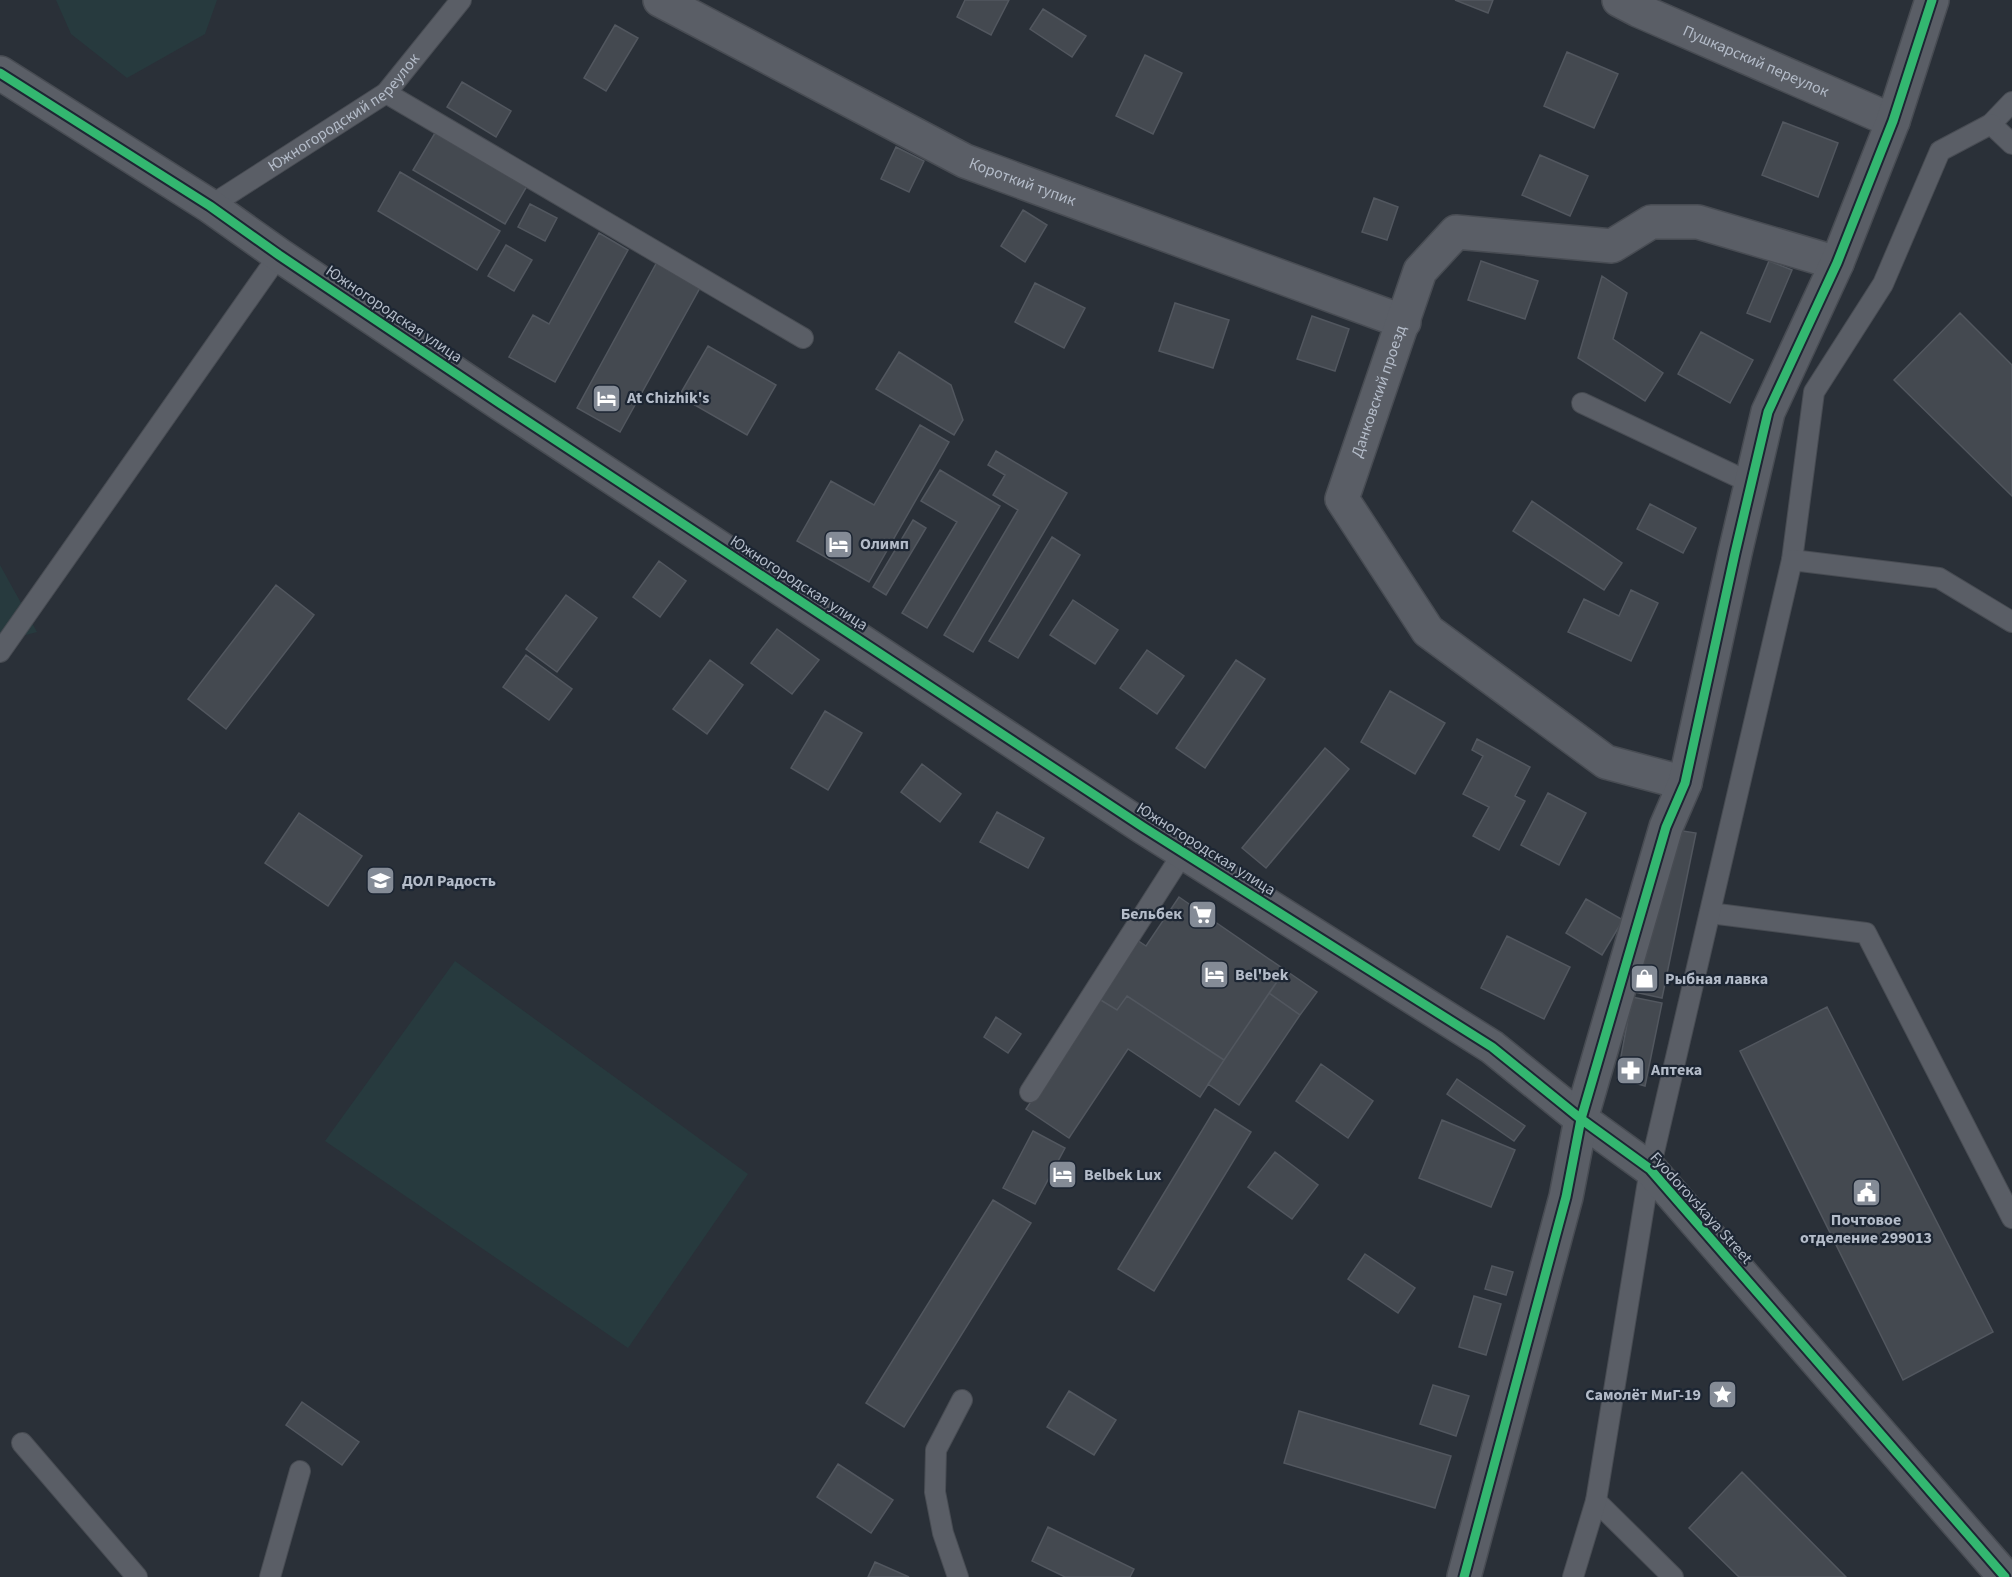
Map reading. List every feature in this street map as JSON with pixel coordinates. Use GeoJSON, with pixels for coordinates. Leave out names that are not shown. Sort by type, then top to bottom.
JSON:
{"type":"FeatureCollection","features":[{"type":"Feature","properties":{"kind":"street","name":"Короткий тупик"},"geometry":{"type":"LineString","coordinates":[[660,0],[965,161],[1404,322]]}},
{"type":"Feature","properties":{"kind":"street","name":"Пушкарский переулок"},"geometry":{"type":"LineString","coordinates":[[1619,0],[1893,121]]}},
{"type":"Feature","properties":{"kind":"street"},"geometry":{"type":"LineString","coordinates":[[1464,1577],[1566,1197],[1581,1119],[1666,827],[1685,783],[1768,412],[1837,263],[1893,121],[1932,0]]}},
{"type":"Feature","properties":{"kind":"street","name":"Южногородская улица"},"geometry":{"type":"LineString","coordinates":[[0,73],[210,207],[279,255],[1183,853],[1492,1047],[1581,1119]]}},
{"type":"Feature","properties":{"kind":"street","name":"Данковский проезд"},"geometry":{"type":"LineString","coordinates":[[1685,783],[1606,762],[1428,631],[1342,499],[1420,271],[1456,232],[1612,246],[1651,222],[1698,222],[1837,263]]}},
{"type":"Feature","properties":{"kind":"street","name":"Fyodorovskaya Street"},"geometry":{"type":"LineString","coordinates":[[1581,1119],[1650,1169],[2005,1577]]}},
{"type":"Feature","properties":{"kind":"lane","name":"Южногородский переулок"},"geometry":{"type":"LineString","coordinates":[[210,207],[386,93],[461,0]]}},
{"type":"Feature","properties":{"kind":"lane"},"geometry":{"type":"LineString","coordinates":[[386,93],[802,338]]}},
{"type":"Feature","properties":{"kind":"lane"},"geometry":{"type":"LineString","coordinates":[[1573,1577],[1596,1501],[1650,1169],[1792,560],[1814,392],[1883,284],[1940,151],[1991,124],[2012,102]]}},
{"type":"Feature","properties":{"kind":"lane"},"geometry":{"type":"LineString","coordinates":[[1991,124],[2012,144]]}},
{"type":"Feature","properties":{"kind":"lane"},"geometry":{"type":"LineString","coordinates":[[0,652],[279,255]]}},
{"type":"Feature","properties":{"kind":"lane"},"geometry":{"type":"LineString","coordinates":[[1582,403],[1752,484]]}},
{"type":"Feature","properties":{"kind":"lane"},"geometry":{"type":"LineString","coordinates":[[1792,560],[1939,578],[2012,622]]}},
{"type":"Feature","properties":{"kind":"lane"},"geometry":{"type":"LineString","coordinates":[[1030,1092],[1183,853]]}},
{"type":"Feature","properties":{"kind":"lane"},"geometry":{"type":"LineString","coordinates":[[1710,913],[1866,933],[2012,1218]]}},
{"type":"Feature","properties":{"kind":"lane"},"geometry":{"type":"LineString","coordinates":[[958,1577],[943,1533],[935,1492],[936,1450],[962,1400]]}},
{"type":"Feature","properties":{"kind":"lane"},"geometry":{"type":"LineString","coordinates":[[22,1443],[137,1577]]}},
{"type":"Feature","properties":{"kind":"lane"},"geometry":{"type":"LineString","coordinates":[[270,1577],[300,1471]]}},
{"type":"Feature","properties":{"kind":"lane"},"geometry":{"type":"LineString","coordinates":[[1596,1501],[1673,1577]]}},
{"type":"Feature","properties":{"kind":"green space"},"geometry":{"type":"Polygon","coordinates":[[[56,0],[217,0],[205,34],[127,78],[71,34],[56,0]]]}},
{"type":"Feature","properties":{"kind":"green space"},"geometry":{"type":"Polygon","coordinates":[[[0,565],[37,632],[0,642],[0,565]]]}},
{"type":"Feature","properties":{"kind":"green space"},"geometry":{"type":"Polygon","coordinates":[[[455,961],[748,1174],[628,1348],[325,1141],[455,961]]]}},
{"type":"Feature","properties":{"kind":"building"},"geometry":{"type":"Polygon","coordinates":[[[965,0],[1009,0],[991,35],[957,17],[965,0]]]}},
{"type":"Feature","properties":{"kind":"building"},"geometry":{"type":"Polygon","coordinates":[[[1455,0],[1493,0],[1488,13],[1455,0]]]}},
{"type":"Feature","properties":{"kind":"building"},"geometry":{"type":"Polygon","coordinates":[[[1043,9],[1086,36],[1072,57],[1030,29],[1043,9]]]}},
{"type":"Feature","properties":{"kind":"building"},"geometry":{"type":"Polygon","coordinates":[[[615,25],[638,38],[606,91],[584,78],[615,25]]]}},
{"type":"Feature","properties":{"kind":"building"},"geometry":{"type":"Polygon","coordinates":[[[1567,52],[1618,74],[1594,128],[1544,106],[1567,52]]]}},
{"type":"Feature","properties":{"kind":"building"},"geometry":{"type":"Polygon","coordinates":[[[1145,55],[1182,73],[1153,134],[1116,116],[1145,55]]]}},
{"type":"Feature","properties":{"kind":"building"},"geometry":{"type":"Polygon","coordinates":[[[462,82],[511,111],[496,137],[447,107],[462,82]]]}},
{"type":"Feature","properties":{"kind":"building"},"geometry":{"type":"Polygon","coordinates":[[[1783,122],[1838,143],[1818,197],[1762,175],[1783,122]]]}},
{"type":"Feature","properties":{"kind":"building"},"geometry":{"type":"Polygon","coordinates":[[[435,133],[527,186],[505,224],[413,170],[435,133]]]}},
{"type":"Feature","properties":{"kind":"building"},"geometry":{"type":"Polygon","coordinates":[[[896,147],[924,161],[909,192],[881,179],[896,147]]]}},
{"type":"Feature","properties":{"kind":"building"},"geometry":{"type":"Polygon","coordinates":[[[1540,155],[1588,176],[1570,216],[1522,195],[1540,155]]]}},
{"type":"Feature","properties":{"kind":"building"},"geometry":{"type":"Polygon","coordinates":[[[400,172],[500,231],[477,270],[378,211],[400,172]]]}},
{"type":"Feature","properties":{"kind":"building"},"geometry":{"type":"Polygon","coordinates":[[[1374,198],[1398,207],[1387,240],[1362,232],[1374,198]]]}},
{"type":"Feature","properties":{"kind":"building"},"geometry":{"type":"Polygon","coordinates":[[[530,204],[557,218],[545,241],[518,227],[530,204]]]}},
{"type":"Feature","properties":{"kind":"building"},"geometry":{"type":"Polygon","coordinates":[[[1023,210],[1047,225],[1025,262],[1001,246],[1023,210]]]}},
{"type":"Feature","properties":{"kind":"building"},"geometry":{"type":"Polygon","coordinates":[[[599,233],[628,250],[555,382],[509,357],[533,315],[549,324],[599,233]]]}},
{"type":"Feature","properties":{"kind":"building"},"geometry":{"type":"Polygon","coordinates":[[[506,245],[532,260],[514,291],[488,276],[506,245]]]}},
{"type":"Feature","properties":{"kind":"building"},"geometry":{"type":"Polygon","coordinates":[[[1481,261],[1538,281],[1525,319],[1468,300],[1481,261]]]}},
{"type":"Feature","properties":{"kind":"building"},"geometry":{"type":"Polygon","coordinates":[[[1769,261],[1792,270],[1770,322],[1747,313],[1769,261]]]}},
{"type":"Feature","properties":{"kind":"building"},"geometry":{"type":"Polygon","coordinates":[[[657,262],[701,286],[620,432],[577,408],[657,262]]]}},
{"type":"Feature","properties":{"kind":"building"},"geometry":{"type":"Polygon","coordinates":[[[1602,276],[1627,293],[1613,339],[1663,373],[1645,401],[1578,358],[1602,276]]]}},
{"type":"Feature","properties":{"kind":"building"},"geometry":{"type":"Polygon","coordinates":[[[1035,283],[1085,308],[1064,348],[1015,322],[1035,283]]]}},
{"type":"Feature","properties":{"kind":"building"},"geometry":{"type":"Polygon","coordinates":[[[1175,303],[1229,320],[1213,368],[1159,351],[1175,303]]]}},
{"type":"Feature","properties":{"kind":"building"},"geometry":{"type":"Polygon","coordinates":[[[1960,313],[2012,365],[2012,496],[1894,380],[1960,313]]]}},
{"type":"Feature","properties":{"kind":"building"},"geometry":{"type":"Polygon","coordinates":[[[1312,316],[1349,329],[1335,371],[1297,359],[1312,316]]]}},
{"type":"Feature","properties":{"kind":"building"},"geometry":{"type":"Polygon","coordinates":[[[1701,332],[1753,360],[1730,403],[1678,374],[1701,332]]]}},
{"type":"Feature","properties":{"kind":"building"},"geometry":{"type":"Polygon","coordinates":[[[708,346],[776,385],[747,435],[679,396],[708,346]]]}},
{"type":"Feature","properties":{"kind":"building"},"geometry":{"type":"Polygon","coordinates":[[[899,352],[951,385],[963,420],[954,435],[876,389],[899,352]]]}},
{"type":"Feature","properties":{"kind":"building"},"geometry":{"type":"Polygon","coordinates":[[[920,425],[949,442],[869,582],[797,541],[831,481],[874,505],[920,425]]]}},
{"type":"Feature","properties":{"kind":"building"},"geometry":{"type":"Polygon","coordinates":[[[996,451],[1067,493],[973,652],[944,635],[1018,510],[993,495],[1005,475],[988,465],[996,451]]]}},
{"type":"Feature","properties":{"kind":"building"},"geometry":{"type":"Polygon","coordinates":[[[940,470],[1000,506],[927,628],[902,613],[957,522],[921,501],[940,470]]]}},
{"type":"Feature","properties":{"kind":"building"},"geometry":{"type":"Polygon","coordinates":[[[1532,501],[1622,563],[1604,590],[1513,531],[1532,501]]]}},
{"type":"Feature","properties":{"kind":"building"},"geometry":{"type":"Polygon","coordinates":[[[1650,504],[1696,528],[1683,553],[1637,529],[1650,504]]]}},
{"type":"Feature","properties":{"kind":"building"},"geometry":{"type":"Polygon","coordinates":[[[913,520],[926,528],[886,595],[873,587],[913,520]]]}},
{"type":"Feature","properties":{"kind":"building"},"geometry":{"type":"Polygon","coordinates":[[[1052,537],[1080,555],[1018,658],[989,641],[1052,537]]]}},
{"type":"Feature","properties":{"kind":"building"},"geometry":{"type":"Polygon","coordinates":[[[659,561],[686,581],[660,617],[633,597],[659,561]]]}},
{"type":"Feature","properties":{"kind":"building"},"geometry":{"type":"Polygon","coordinates":[[[276,585],[314,615],[226,729],[188,699],[276,585]]]}},
{"type":"Feature","properties":{"kind":"building"},"geometry":{"type":"Polygon","coordinates":[[[1631,590],[1658,603],[1631,661],[1568,632],[1584,599],[1619,616],[1631,590]]]}},
{"type":"Feature","properties":{"kind":"building"},"geometry":{"type":"Polygon","coordinates":[[[566,595],[597,618],[557,672],[526,649],[566,595]]]}},
{"type":"Feature","properties":{"kind":"building"},"geometry":{"type":"Polygon","coordinates":[[[1073,600],[1118,630],[1095,664],[1050,635],[1073,600]]]}},
{"type":"Feature","properties":{"kind":"building"},"geometry":{"type":"Polygon","coordinates":[[[777,629],[819,660],[792,694],[751,663],[777,629]]]}},
{"type":"Feature","properties":{"kind":"building"},"geometry":{"type":"Polygon","coordinates":[[[1147,650],[1184,676],[1157,714],[1120,688],[1147,650]]]}},
{"type":"Feature","properties":{"kind":"building"},"geometry":{"type":"Polygon","coordinates":[[[526,655],[572,689],[549,720],[503,687],[526,655]]]}},
{"type":"Feature","properties":{"kind":"building"},"geometry":{"type":"Polygon","coordinates":[[[710,660],[743,685],[707,734],[673,709],[710,660]]]}},
{"type":"Feature","properties":{"kind":"building"},"geometry":{"type":"Polygon","coordinates":[[[1236,660],[1265,679],[1205,768],[1176,748],[1236,660]]]}},
{"type":"Feature","properties":{"kind":"building"},"geometry":{"type":"Polygon","coordinates":[[[1390,691],[1445,723],[1415,774],[1361,742],[1390,691]]]}},
{"type":"Feature","properties":{"kind":"building"},"geometry":{"type":"Polygon","coordinates":[[[825,711],[862,733],[828,790],[791,768],[825,711]]]}},
{"type":"Feature","properties":{"kind":"building"},"geometry":{"type":"Polygon","coordinates":[[[1477,739],[1530,767],[1515,796],[1525,801],[1499,850],[1473,836],[1489,807],[1463,794],[1483,756],[1472,750],[1477,739]]]}},
{"type":"Feature","properties":{"kind":"building"},"geometry":{"type":"Polygon","coordinates":[[[1325,748],[1349,769],[1266,868],[1242,848],[1325,748]]]}},
{"type":"Feature","properties":{"kind":"building"},"geometry":{"type":"Polygon","coordinates":[[[922,764],[961,794],[940,822],[901,792],[922,764]]]}},
{"type":"Feature","properties":{"kind":"building"},"geometry":{"type":"Polygon","coordinates":[[[1548,793],[1586,813],[1559,865],[1521,845],[1548,793]]]}},
{"type":"Feature","properties":{"kind":"building"},"geometry":{"type":"Polygon","coordinates":[[[997,812],[1044,838],[1028,868],[980,842],[997,812]]]}},
{"type":"Feature","properties":{"kind":"building"},"geometry":{"type":"Polygon","coordinates":[[[299,813],[362,856],[328,906],[265,863],[299,813]]]}},
{"type":"Feature","properties":{"kind":"building"},"geometry":{"type":"Polygon","coordinates":[[[1670,829],[1696,833],[1662,998],[1634,992],[1670,829]]]}},
{"type":"Feature","properties":{"kind":"building"},"geometry":{"type":"Polygon","coordinates":[[[1179,897],[1285,970],[1224,1060],[1127,996],[1117,1010],[1099,999],[1137,940],[1146,946],[1179,897]]]}},
{"type":"Feature","properties":{"kind":"building"},"geometry":{"type":"Polygon","coordinates":[[[1586,899],[1623,920],[1602,955],[1566,933],[1586,899]]]}},
{"type":"Feature","properties":{"kind":"building"},"geometry":{"type":"Polygon","coordinates":[[[1507,936],[1570,967],[1544,1019],[1481,988],[1507,936]]]}},
{"type":"Feature","properties":{"kind":"building"},"geometry":{"type":"Polygon","coordinates":[[[1285,970],[1317,992],[1300,1015],[1269,993],[1285,970]]]}},
{"type":"Feature","properties":{"kind":"building"},"geometry":{"type":"Polygon","coordinates":[[[1269,993],[1300,1015],[1239,1105],[1208,1084],[1269,993]]]}},
{"type":"Feature","properties":{"kind":"building"},"geometry":{"type":"Polygon","coordinates":[[[1127,996],[1224,1060],[1200,1097],[1128,1049],[1069,1138],[1026,1109],[1099,999],[1117,1010],[1127,996]]]}},
{"type":"Feature","properties":{"kind":"building"},"geometry":{"type":"Polygon","coordinates":[[[1632,997],[1662,1003],[1645,1086],[1617,1078],[1632,997]]]}},
{"type":"Feature","properties":{"kind":"building","name":"Почтовое отделение 299013"},"geometry":{"type":"Polygon","coordinates":[[[1827,1007],[1993,1332],[1903,1380],[1740,1051],[1827,1007]]]}},
{"type":"Feature","properties":{"kind":"building"},"geometry":{"type":"Polygon","coordinates":[[[996,1017],[1021,1034],[1008,1053],[984,1037],[996,1017]]]}},
{"type":"Feature","properties":{"kind":"building"},"geometry":{"type":"Polygon","coordinates":[[[1321,1064],[1373,1101],[1348,1138],[1296,1101],[1321,1064]]]}},
{"type":"Feature","properties":{"kind":"building"},"geometry":{"type":"Polygon","coordinates":[[[1457,1079],[1525,1126],[1514,1141],[1447,1094],[1457,1079]]]}},
{"type":"Feature","properties":{"kind":"building"},"geometry":{"type":"Polygon","coordinates":[[[1215,1109],[1251,1132],[1154,1291],[1118,1269],[1215,1109]]]}},
{"type":"Feature","properties":{"kind":"building"},"geometry":{"type":"Polygon","coordinates":[[[1442,1120],[1515,1150],[1491,1207],[1419,1178],[1442,1120]]]}},
{"type":"Feature","properties":{"kind":"building"},"geometry":{"type":"Polygon","coordinates":[[[1033,1131],[1065,1148],[1035,1204],[1003,1188],[1033,1131]]]}},
{"type":"Feature","properties":{"kind":"building"},"geometry":{"type":"Polygon","coordinates":[[[1275,1152],[1318,1185],[1292,1219],[1248,1187],[1275,1152]]]}},
{"type":"Feature","properties":{"kind":"building"},"geometry":{"type":"Polygon","coordinates":[[[993,1200],[1031,1223],[904,1427],[866,1403],[993,1200]]]}},
{"type":"Feature","properties":{"kind":"building"},"geometry":{"type":"Polygon","coordinates":[[[1365,1254],[1415,1288],[1398,1313],[1348,1279],[1365,1254]]]}},
{"type":"Feature","properties":{"kind":"building"},"geometry":{"type":"Polygon","coordinates":[[[1492,1266],[1513,1272],[1506,1295],[1485,1289],[1492,1266]]]}},
{"type":"Feature","properties":{"kind":"building"},"geometry":{"type":"Polygon","coordinates":[[[1474,1296],[1501,1304],[1486,1355],[1459,1347],[1474,1296]]]}},
{"type":"Feature","properties":{"kind":"building"},"geometry":{"type":"Polygon","coordinates":[[[1433,1385],[1469,1396],[1456,1436],[1420,1424],[1433,1385]]]}},
{"type":"Feature","properties":{"kind":"building"},"geometry":{"type":"Polygon","coordinates":[[[1069,1391],[1116,1420],[1094,1455],[1047,1427],[1069,1391]]]}},
{"type":"Feature","properties":{"kind":"building"},"geometry":{"type":"Polygon","coordinates":[[[302,1402],[359,1442],[342,1465],[286,1425],[302,1402]]]}},
{"type":"Feature","properties":{"kind":"building"},"geometry":{"type":"Polygon","coordinates":[[[1299,1411],[1451,1456],[1435,1508],[1284,1463],[1299,1411]]]}},
{"type":"Feature","properties":{"kind":"building"},"geometry":{"type":"Polygon","coordinates":[[[838,1464],[893,1500],[871,1533],[817,1497],[838,1464]]]}},
{"type":"Feature","properties":{"kind":"building"},"geometry":{"type":"Polygon","coordinates":[[[1742,1472],[1846,1577],[1739,1577],[1689,1528],[1742,1472]]]}},
{"type":"Feature","properties":{"kind":"building"},"geometry":{"type":"Polygon","coordinates":[[[1048,1527],[1134,1569],[1130,1577],[1065,1577],[1032,1561],[1048,1527]]]}},
{"type":"Feature","properties":{"kind":"building"},"geometry":{"type":"Polygon","coordinates":[[[875,1562],[909,1577],[868,1577],[875,1562]]]}},
{"type":"Feature","properties":{"kind":"cycle path"},"geometry":{"type":"LineString","coordinates":[[1464,1577],[1566,1197],[1581,1119],[1666,827],[1685,783],[1768,412],[1837,263],[1893,121],[1932,0]]}},
{"type":"Feature","properties":{"kind":"cycle path"},"geometry":{"type":"LineString","coordinates":[[0,73],[210,206],[501,404],[1143,827],[1492,1047],[1581,1119],[1650,1169],[2005,1577]]}},
{"type":"Feature","properties":{"kind":"place","name":"At Chizhik's"},"geometry":{"type":"Point","coordinates":[606,398]}},
{"type":"Feature","properties":{"kind":"place","name":"Олимп"},"geometry":{"type":"Point","coordinates":[839,544]}},
{"type":"Feature","properties":{"kind":"place","name":"ДОЛ Радость"},"geometry":{"type":"Point","coordinates":[381,881]}},
{"type":"Feature","properties":{"kind":"place","name":"Бельбек"},"geometry":{"type":"Point","coordinates":[1203,914]}},
{"type":"Feature","properties":{"kind":"place","name":"Bel'bek"},"geometry":{"type":"Point","coordinates":[1214,975]}},
{"type":"Feature","properties":{"kind":"place","name":"Рыбная лавка"},"geometry":{"type":"Point","coordinates":[1644,979]}},
{"type":"Feature","properties":{"kind":"place","name":"Аптека"},"geometry":{"type":"Point","coordinates":[1630,1070]}},
{"type":"Feature","properties":{"kind":"place","name":"Belbek Lux"},"geometry":{"type":"Point","coordinates":[1063,1175]}},
{"type":"Feature","properties":{"kind":"place","name":"Почтовое отделение 299013"},"geometry":{"type":"Point","coordinates":[1866,1192]}},
{"type":"Feature","properties":{"kind":"place","name":"Самолёт МиГ-19"},"geometry":{"type":"Point","coordinates":[1722,1395]}}]}
